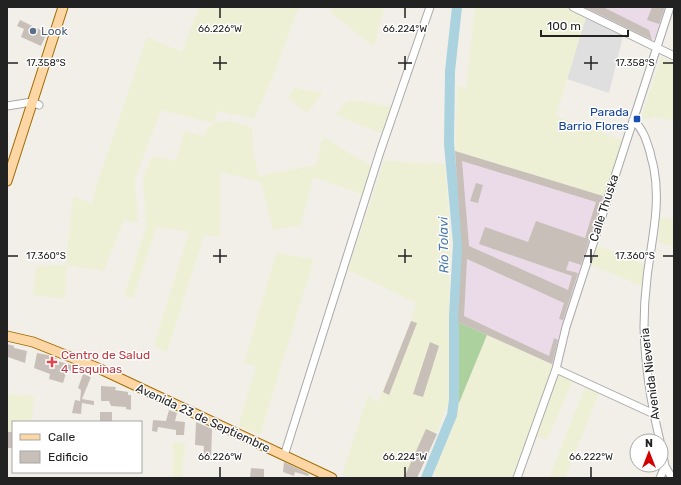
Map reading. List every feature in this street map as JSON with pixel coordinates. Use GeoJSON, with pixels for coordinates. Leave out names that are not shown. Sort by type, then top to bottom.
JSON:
{"type":"FeatureCollection","features":[{"type":"Feature","properties":{"kind":"main road"},"geometry":{"type":"LineString","coordinates":[[7,181],[36,104],[63,7]]}},
{"type":"Feature","properties":{"kind":"main road","name":"Avenida 23 de Septiembre"},"geometry":{"type":"LineString","coordinates":[[7,336],[33,342],[94,366],[332,478]]}},
{"type":"Feature","properties":{"kind":"street"},"geometry":{"type":"LineString","coordinates":[[284,456],[380,152],[430,7]]}},
{"type":"Feature","properties":{"kind":"street"},"geometry":{"type":"LineString","coordinates":[[573,7],[674,56]]}},
{"type":"Feature","properties":{"kind":"street","name":"Calle Thuska"},"geometry":{"type":"LineString","coordinates":[[518,478],[556,369],[566,327],[670,7]]}},
{"type":"Feature","properties":{"kind":"street"},"geometry":{"type":"LineString","coordinates":[[7,106],[36,104]]}},
{"type":"Feature","properties":{"kind":"street","name":"Avenida Nieveria"},"geometry":{"type":"LineString","coordinates":[[633,120],[640,126],[645,137],[654,170],[656,193],[655,225],[647,278],[644,325],[645,349],[654,414],[658,433]]}},
{"type":"Feature","properties":{"kind":"street"},"geometry":{"type":"LineString","coordinates":[[556,369],[654,414]]}},
{"type":"Feature","properties":{"kind":"shaded area"},"geometry":{"type":"Polygon","coordinates":[[[581,7],[667,7],[655,38],[652,41],[581,7]]]}},
{"type":"Feature","properties":{"kind":"shaded area"},"geometry":{"type":"Polygon","coordinates":[[[586,17],[623,36],[609,93],[567,79],[586,17]]]}},
{"type":"Feature","properties":{"kind":"shaded area"},"geometry":{"type":"Polygon","coordinates":[[[455,151],[605,197],[553,365],[458,322],[462,250],[455,151]]]}},
{"type":"Feature","properties":{"kind":"green space"},"geometry":{"type":"Polygon","coordinates":[[[199,7],[299,7],[271,81],[254,119],[218,111],[214,123],[161,110],[135,179],[138,223],[124,220],[104,271],[67,265],[65,299],[33,295],[36,266],[66,265],[73,196],[93,204],[95,189],[147,37],[182,52],[199,7]]]}},
{"type":"Feature","properties":{"kind":"green space"},"geometry":{"type":"Polygon","coordinates":[[[333,7],[384,7],[374,47],[331,13],[333,7]]]}},
{"type":"Feature","properties":{"kind":"green space"},"geometry":{"type":"Polygon","coordinates":[[[475,7],[564,7],[586,17],[556,116],[622,140],[605,197],[455,151],[457,86],[466,88],[475,7]]]}},
{"type":"Feature","properties":{"kind":"green space"},"geometry":{"type":"Polygon","coordinates":[[[661,57],[674,62],[674,121],[657,117],[640,120],[661,57]]]}},
{"type":"Feature","properties":{"kind":"green space"},"geometry":{"type":"Polygon","coordinates":[[[294,88],[323,93],[307,113],[288,98],[294,88]]]}},
{"type":"Feature","properties":{"kind":"green space"},"geometry":{"type":"Polygon","coordinates":[[[346,101],[360,101],[391,107],[381,133],[336,115],[346,101]]]}},
{"type":"Feature","properties":{"kind":"green space"},"geometry":{"type":"Polygon","coordinates":[[[229,121],[252,127],[253,150],[259,176],[316,165],[323,137],[371,166],[362,194],[313,177],[301,225],[273,230],[261,182],[220,172],[220,237],[204,235],[167,352],[154,346],[189,232],[157,227],[133,298],[124,296],[146,227],[143,179],[152,156],[176,161],[184,131],[205,136],[207,128],[214,123],[229,121]]]}},
{"type":"Feature","properties":{"kind":"green space"},"geometry":{"type":"Polygon","coordinates":[[[384,161],[445,164],[451,241],[449,305],[450,381],[448,405],[417,478],[351,478],[342,474],[368,395],[378,402],[411,321],[416,303],[348,270],[384,161]]]}},
{"type":"Feature","properties":{"kind":"green space"},"geometry":{"type":"Polygon","coordinates":[[[659,217],[674,220],[674,247],[659,242],[659,217]]]}},
{"type":"Feature","properties":{"kind":"green space"},"geometry":{"type":"Polygon","coordinates":[[[597,245],[645,265],[642,286],[591,265],[597,245]]]}},
{"type":"Feature","properties":{"kind":"green space"},"geometry":{"type":"Polygon","coordinates":[[[276,253],[314,259],[260,435],[238,426],[256,367],[244,363],[276,253]]]}},
{"type":"Feature","properties":{"kind":"green space"},"geometry":{"type":"Polygon","coordinates":[[[458,322],[487,335],[459,403],[458,322]]]}},
{"type":"Feature","properties":{"kind":"green space"},"geometry":{"type":"Polygon","coordinates":[[[487,335],[553,365],[513,478],[445,478],[435,476],[435,468],[454,423],[459,403],[487,335]]]}},
{"type":"Feature","properties":{"kind":"green space"},"geometry":{"type":"Polygon","coordinates":[[[558,373],[573,380],[547,440],[537,437],[558,373]]]}},
{"type":"Feature","properties":{"kind":"green space"},"geometry":{"type":"Polygon","coordinates":[[[585,387],[599,393],[565,478],[549,478],[585,387]]]}},
{"type":"Feature","properties":{"kind":"green space"},"geometry":{"type":"Polygon","coordinates":[[[7,394],[34,396],[32,421],[12,421],[12,433],[7,432],[7,394]]]}},
{"type":"Feature","properties":{"kind":"green space"},"geometry":{"type":"Polygon","coordinates":[[[173,442],[185,443],[182,478],[173,478],[173,442]]]}},
{"type":"Feature","properties":{"kind":"building"},"geometry":{"type":"Polygon","coordinates":[[[584,7],[603,7],[649,30],[652,40],[584,7]]]}},
{"type":"Feature","properties":{"kind":"building"},"geometry":{"type":"Polygon","coordinates":[[[652,7],[665,7],[659,24],[647,20],[652,7]]]}},
{"type":"Feature","properties":{"kind":"building","name":"Look"},"geometry":{"type":"Polygon","coordinates":[[[20,20],[47,33],[41,46],[21,37],[24,29],[17,26],[20,20]]]}},
{"type":"Feature","properties":{"kind":"building"},"geometry":{"type":"Polygon","coordinates":[[[455,151],[603,196],[581,265],[569,261],[566,270],[578,273],[563,320],[559,319],[564,303],[467,259],[464,316],[549,356],[554,338],[558,340],[552,364],[458,322],[462,250],[455,151]],[[462,161],[469,246],[568,290],[572,276],[479,244],[485,227],[528,242],[536,221],[585,238],[596,202],[462,161]]]}},
{"type":"Feature","properties":{"kind":"building"},"geometry":{"type":"Polygon","coordinates":[[[476,183],[483,185],[478,203],[470,201],[476,183]]]}},
{"type":"Feature","properties":{"kind":"building"},"geometry":{"type":"Polygon","coordinates":[[[411,321],[417,323],[389,395],[383,392],[411,321]]]}},
{"type":"Feature","properties":{"kind":"building"},"geometry":{"type":"Polygon","coordinates":[[[430,342],[439,346],[423,397],[413,394],[430,342]]]}},
{"type":"Feature","properties":{"kind":"building"},"geometry":{"type":"Polygon","coordinates":[[[7,344],[14,346],[14,348],[27,351],[25,363],[8,357],[7,344]]]}},
{"type":"Feature","properties":{"kind":"building"},"geometry":{"type":"Polygon","coordinates":[[[37,353],[48,355],[58,359],[58,361],[84,369],[82,374],[67,370],[63,383],[49,379],[50,374],[34,368],[37,353]]]}},
{"type":"Feature","properties":{"kind":"building"},"geometry":{"type":"Polygon","coordinates":[[[83,374],[91,377],[82,399],[94,401],[94,405],[82,403],[81,414],[72,413],[75,400],[80,401],[81,390],[78,388],[83,374]]]}},
{"type":"Feature","properties":{"kind":"building"},"geometry":{"type":"Polygon","coordinates":[[[101,386],[116,387],[115,390],[128,392],[128,395],[131,395],[131,410],[126,409],[126,407],[111,406],[109,401],[101,401],[101,386]]]}},
{"type":"Feature","properties":{"kind":"building"},"geometry":{"type":"Polygon","coordinates":[[[169,410],[177,413],[175,421],[185,422],[184,435],[176,435],[176,430],[158,427],[157,432],[152,431],[153,420],[166,421],[169,410]]]}},
{"type":"Feature","properties":{"kind":"building"},"geometry":{"type":"Polygon","coordinates":[[[100,412],[112,412],[112,421],[100,421],[100,412]]]}},
{"type":"Feature","properties":{"kind":"building"},"geometry":{"type":"Polygon","coordinates":[[[196,422],[212,429],[211,460],[203,460],[204,446],[195,445],[196,422]]]}},
{"type":"Feature","properties":{"kind":"building"},"geometry":{"type":"Polygon","coordinates":[[[426,429],[437,434],[417,478],[404,478],[426,429]]]}},
{"type":"Feature","properties":{"kind":"building"},"geometry":{"type":"Polygon","coordinates":[[[7,432],[12,432],[12,448],[7,448],[7,432]]]}},
{"type":"Feature","properties":{"kind":"building"},"geometry":{"type":"Polygon","coordinates":[[[284,462],[309,474],[308,476],[295,472],[294,476],[283,472],[284,462]]]}},
{"type":"Feature","properties":{"kind":"building"},"geometry":{"type":"Polygon","coordinates":[[[251,468],[264,469],[264,478],[250,478],[251,468]]]}},
{"type":"Feature","properties":{"kind":"waterway","name":"Río Tolavi"},"geometry":{"type":"LineString","coordinates":[[426,478],[452,415],[454,400],[454,315],[458,243],[449,144],[450,71],[457,7]]}},
{"type":"Feature","properties":{"kind":"place","name":"Look"},"geometry":{"type":"Point","coordinates":[33,31]}},
{"type":"Feature","properties":{"kind":"place","name":"Parada Barrio Flores"},"geometry":{"type":"Point","coordinates":[637,119]}},
{"type":"Feature","properties":{"kind":"place","name":"Centro de Salud 4 Esquinas"},"geometry":{"type":"Point","coordinates":[52,362]}}]}
